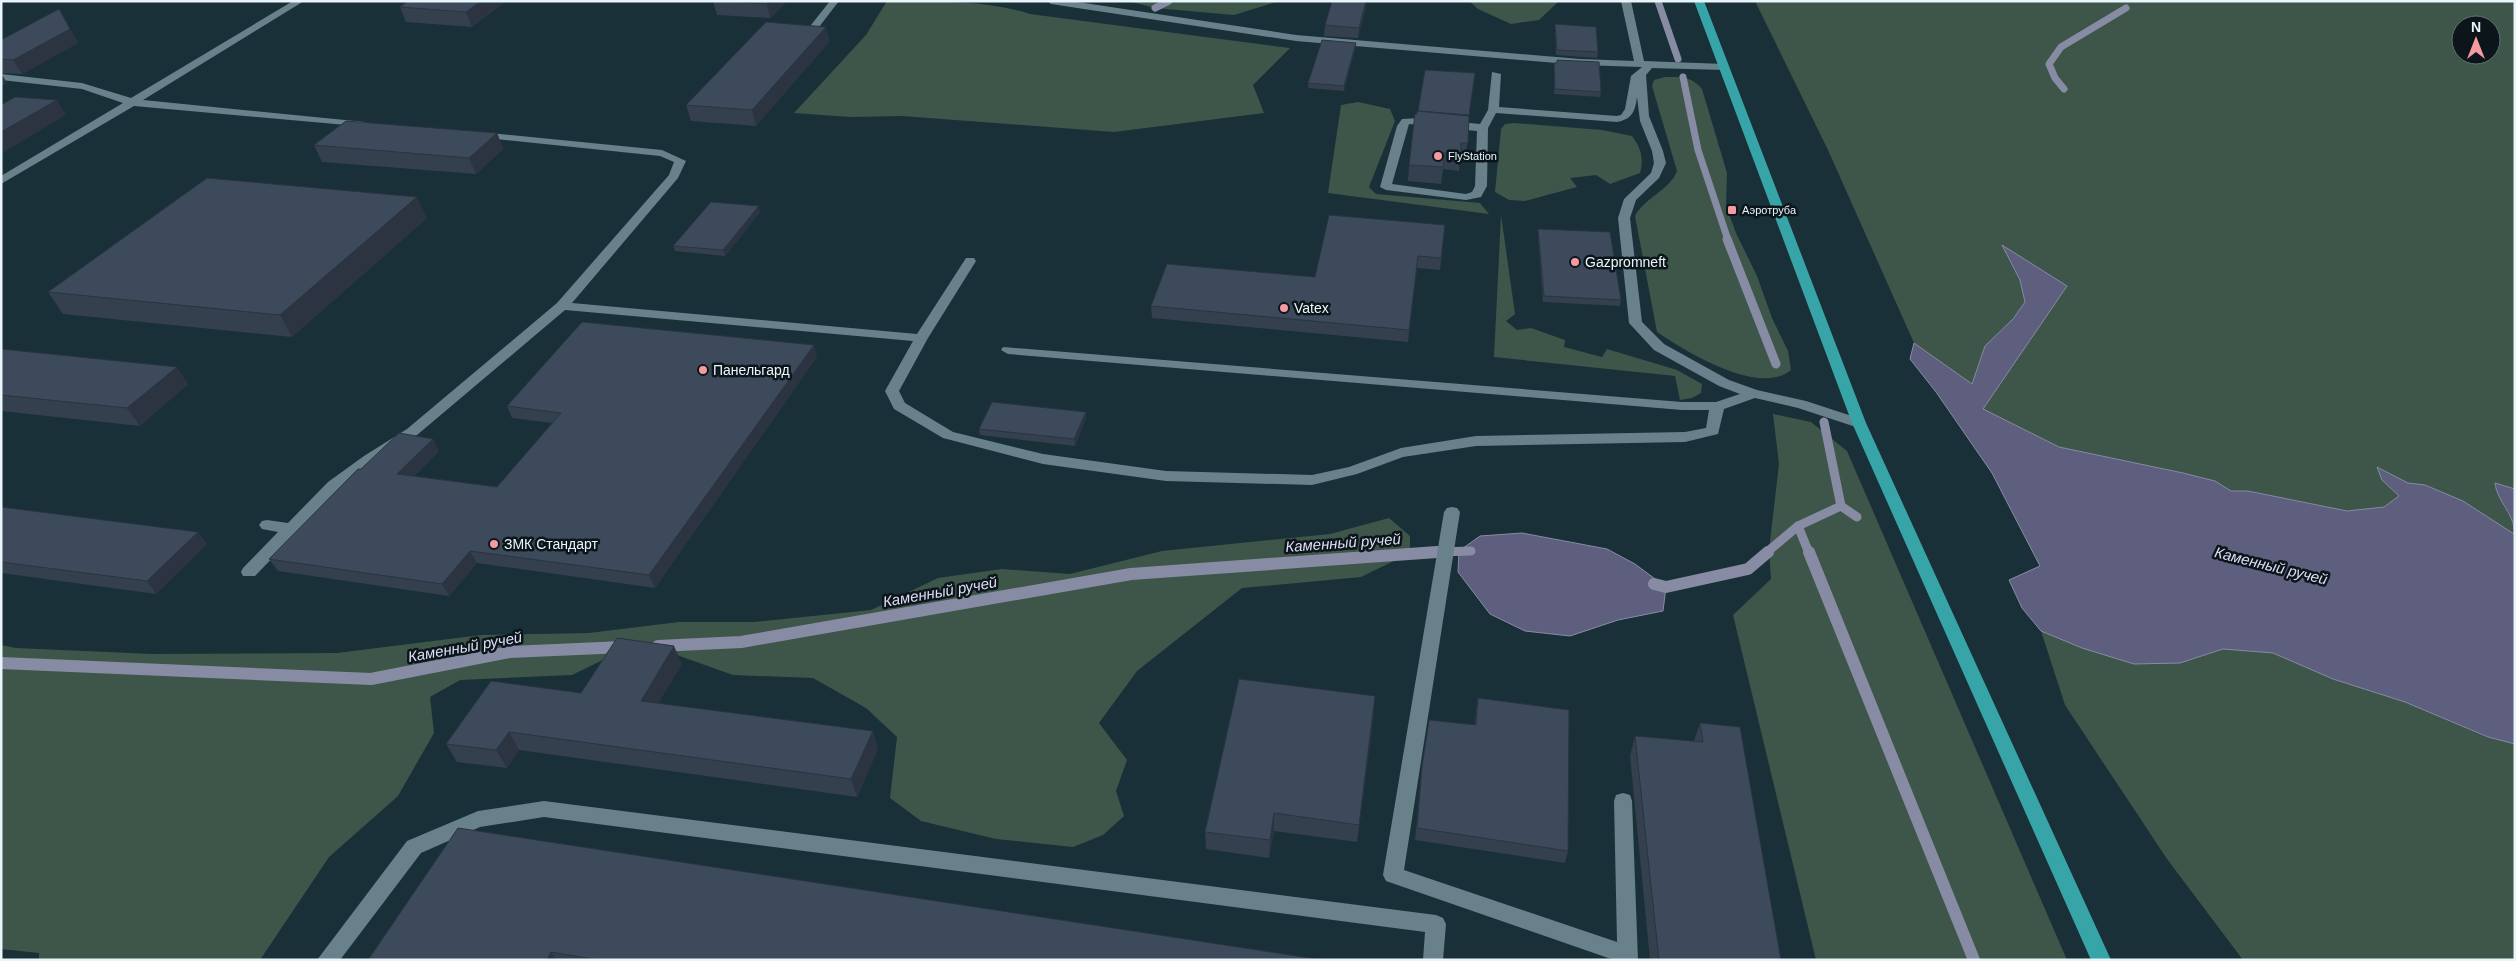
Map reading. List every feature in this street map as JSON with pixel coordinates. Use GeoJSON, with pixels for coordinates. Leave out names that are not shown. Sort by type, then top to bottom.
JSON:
{"type":"FeatureCollection","features":[{"type":"Feature","properties":{"kind":"main road"},"geometry":{"type":"LineString","coordinates":[[1699,1],[1755,144],[1859,423],[2101,960]]}},
{"type":"Feature","properties":{"kind":"lane"},"geometry":{"type":"LineString","coordinates":[[1,181],[300,1]]}},
{"type":"Feature","properties":{"kind":"lane"},"geometry":{"type":"LineString","coordinates":[[816,25],[836,1]]}},
{"type":"Feature","properties":{"kind":"lane"},"geometry":{"type":"LineString","coordinates":[[1051,1],[1296,38],[1643,67],[1724,67]]}},
{"type":"Feature","properties":{"kind":"lane"},"geometry":{"type":"LineString","coordinates":[[1626,1],[1643,67],[1644,120],[1658,155],[1659,168],[1656,175],[1636,190],[1625,205],[1624,218],[1636,323],[1659,348],[1724,383],[1754,394],[1801,404],[1859,423]]}},
{"type":"Feature","properties":{"kind":"lane"},"geometry":{"type":"LineString","coordinates":[[1617,119],[1625,118],[1629,114],[1630,90],[1636,76],[1643,67]]}},
{"type":"Feature","properties":{"kind":"lane"},"geometry":{"type":"LineString","coordinates":[[1483,128],[1422,120],[1406,121],[1402,126],[1386,187],[1466,197],[1477,195],[1481,186],[1483,128],[1493,110],[1496,74]]}},
{"type":"Feature","properties":{"kind":"lane"},"geometry":{"type":"LineString","coordinates":[[1,77],[81,84],[105,90],[130,102],[377,126]]}},
{"type":"Feature","properties":{"kind":"lane"},"geometry":{"type":"LineString","coordinates":[[1493,110],[1644,120]]}},
{"type":"Feature","properties":{"kind":"lane"},"geometry":{"type":"LineString","coordinates":[[248,572],[333,486],[369,459],[412,432],[562,306],[674,176],[680,161],[662,153],[466,134]]}},
{"type":"Feature","properties":{"kind":"lane"},"geometry":{"type":"LineString","coordinates":[[970,261],[921,338],[892,392],[898,406],[948,435],[1043,459],[1166,476],[1312,480],[1352,471],[1400,453],[1476,441],[1685,437],[1713,431],[1717,406]]}},
{"type":"Feature","properties":{"kind":"lane"},"geometry":{"type":"LineString","coordinates":[[562,306],[921,338]]}},
{"type":"Feature","properties":{"kind":"lane"},"geometry":{"type":"LineString","coordinates":[[1008,350],[1682,406],[1717,406],[1754,394]]}},
{"type":"Feature","properties":{"kind":"lane"},"geometry":{"type":"LineString","coordinates":[[1452,512],[1393,875],[1628,958],[1623,801]]}},
{"type":"Feature","properties":{"kind":"lane"},"geometry":{"type":"LineString","coordinates":[[268,525],[291,529]]}},
{"type":"Feature","properties":{"kind":"lane"},"geometry":{"type":"LineString","coordinates":[[327,960],[414,847],[478,819],[544,809],[1436,924],[1434,960]]}},
{"type":"Feature","properties":{"kind":"green space"},"geometry":{"type":"Polygon","coordinates":[[[887,1],[941,1],[996,6],[1030,14],[1290,48],[1253,85],[1264,113],[1114,132],[902,116],[850,117],[794,113],[866,35],[887,1]]]}},
{"type":"Feature","properties":{"kind":"green space"},"geometry":{"type":"Polygon","coordinates":[[[1128,1],[1279,1],[1234,15],[1155,8],[1128,1]]]}},
{"type":"Feature","properties":{"kind":"green space"},"geometry":{"type":"Polygon","coordinates":[[[1469,1],[1558,2],[1539,20],[1511,24],[1478,9],[1469,1]]]}},
{"type":"Feature","properties":{"kind":"green space"},"geometry":{"type":"Polygon","coordinates":[[[1755,1],[2515,1],[2515,489],[2495,484],[2499,497],[2512,521],[2515,535],[2425,485],[2408,483],[2378,467],[2382,480],[2399,496],[2384,507],[2347,511],[2249,491],[2231,491],[2215,481],[2059,447],[1982,409],[2067,286],[2003,247],[2020,280],[2025,302],[2013,319],[1985,346],[1972,384],[1914,343],[1828,150],[1755,1]]]}},
{"type":"Feature","properties":{"kind":"green space"},"geometry":{"type":"Polygon","coordinates":[[[1665,77],[1690,79],[1702,89],[1727,173],[1726,206],[1736,233],[1757,276],[1772,318],[1788,351],[1791,370],[1777,377],[1760,378],[1742,375],[1723,368],[1685,350],[1657,332],[1635,216],[1639,209],[1668,184],[1677,171],[1652,86],[1654,80],[1665,77]]]}},
{"type":"Feature","properties":{"kind":"green space"},"geometry":{"type":"Polygon","coordinates":[[[1358,102],[1390,109],[1395,121],[1369,187],[1376,194],[1480,203],[1489,214],[1328,193],[1341,105],[1358,102]]]}},
{"type":"Feature","properties":{"kind":"green space"},"geometry":{"type":"Polygon","coordinates":[[[1514,123],[1602,130],[1632,136],[1641,153],[1640,173],[1610,184],[1596,175],[1570,178],[1577,187],[1525,201],[1509,200],[1495,192],[1501,129],[1505,124],[1514,123]]]}},
{"type":"Feature","properties":{"kind":"green space"},"geometry":{"type":"Polygon","coordinates":[[[1501,215],[1515,314],[1506,321],[1517,330],[1531,328],[1565,340],[1564,347],[1602,357],[1607,349],[1677,370],[1702,384],[1701,393],[1692,398],[1680,400],[1675,376],[1494,357],[1501,215]]]}},
{"type":"Feature","properties":{"kind":"green space"},"geometry":{"type":"Polygon","coordinates":[[[1773,414],[1811,422],[1847,451],[2067,960],[1816,960],[1733,615],[1771,579],[1769,550],[1779,464],[1773,414]]]}},
{"type":"Feature","properties":{"kind":"green space"},"geometry":{"type":"Polygon","coordinates":[[[1389,518],[1410,536],[1410,553],[1361,577],[1242,588],[1137,671],[1099,723],[1127,760],[1116,791],[1124,816],[1103,835],[1073,847],[996,839],[921,821],[890,798],[897,737],[866,708],[813,678],[733,675],[674,654],[609,657],[572,675],[460,680],[430,697],[434,733],[398,796],[329,857],[260,960],[39,960],[39,953],[1,949],[1,645],[16,648],[152,654],[337,653],[481,635],[589,633],[679,622],[754,622],[871,610],[938,578],[1002,569],[1070,574],[1162,551],[1330,534],[1389,518]]]}},
{"type":"Feature","properties":{"kind":"green space"},"geometry":{"type":"Polygon","coordinates":[[[2041,631],[2082,648],[2180,663],[2223,649],[2273,653],[2333,679],[2405,702],[2487,737],[2515,744],[2515,960],[2243,960],[2167,859],[2065,705],[2041,631]]]}},
{"type":"Feature","properties":{"kind":"water"},"geometry":{"type":"Polygon","coordinates":[[[2002,245],[2067,286],[1983,409],[2059,447],[2215,481],[2231,491],[2248,491],[2347,511],[2384,507],[2399,496],[2382,480],[2377,467],[2408,483],[2425,485],[2463,501],[2514,534],[2512,521],[2496,490],[2495,483],[2515,489],[2515,744],[2488,737],[2405,702],[2333,679],[2273,653],[2223,649],[2180,663],[2134,664],[2082,648],[2041,631],[2022,608],[2009,580],[2040,566],[1992,473],[1936,392],[1910,359],[1914,343],[1972,384],[1985,346],[2013,319],[2025,302],[2020,280],[2002,245]]]}},
{"type":"Feature","properties":{"kind":"water"},"geometry":{"type":"Polygon","coordinates":[[[1522,533],[1607,549],[1635,564],[1666,587],[1663,611],[1618,620],[1570,636],[1525,631],[1490,614],[1458,572],[1459,551],[1480,536],[1522,533]]]}},
{"type":"Feature","properties":{"kind":"building"},"geometry":{"type":"Polygon","coordinates":[[[408,1],[481,1],[466,12],[400,7],[408,1]]]}},
{"type":"Feature","properties":{"kind":"building"},"geometry":{"type":"Polygon","coordinates":[[[730,1],[769,1],[767,4],[730,1]]]}},
{"type":"Feature","properties":{"kind":"building"},"geometry":{"type":"Polygon","coordinates":[[[1332,1],[1366,1],[1359,28],[1325,25],[1332,1]]]}},
{"type":"Feature","properties":{"kind":"building"},"geometry":{"type":"Polygon","coordinates":[[[59,9],[70,29],[13,60],[1,59],[1,40],[59,9]]]}},
{"type":"Feature","properties":{"kind":"building"},"geometry":{"type":"Polygon","coordinates":[[[766,22],[826,27],[752,110],[686,105],[766,22]]]}},
{"type":"Feature","properties":{"kind":"building"},"geometry":{"type":"Polygon","coordinates":[[[1555,24],[1596,27],[1598,52],[1557,50],[1555,24]]]}},
{"type":"Feature","properties":{"kind":"building"},"geometry":{"type":"Polygon","coordinates":[[[1322,40],[1356,43],[1344,86],[1308,83],[1322,40]]]}},
{"type":"Feature","properties":{"kind":"building"},"geometry":{"type":"Polygon","coordinates":[[[1557,60],[1599,62],[1601,92],[1555,89],[1554,63],[1557,63],[1557,60]]]}},
{"type":"Feature","properties":{"kind":"building"},"geometry":{"type":"Polygon","coordinates":[[[1425,70],[1475,73],[1469,115],[1418,111],[1425,70]]]}},
{"type":"Feature","properties":{"kind":"building"},"geometry":{"type":"Polygon","coordinates":[[[15,97],[57,100],[1,132],[1,105],[15,97]]]}},
{"type":"Feature","properties":{"kind":"building"},"geometry":{"type":"Polygon","coordinates":[[[1417,111],[1469,116],[1468,143],[1461,143],[1461,154],[1444,153],[1443,167],[1409,165],[1415,114],[1417,114],[1417,111]]]}},
{"type":"Feature","properties":{"kind":"building"},"geometry":{"type":"Polygon","coordinates":[[[346,121],[497,133],[469,158],[314,145],[346,121]]]}},
{"type":"Feature","properties":{"kind":"building"},"geometry":{"type":"Polygon","coordinates":[[[207,178],[417,197],[280,315],[48,292],[207,178]]]}},
{"type":"Feature","properties":{"kind":"building"},"geometry":{"type":"Polygon","coordinates":[[[711,202],[759,206],[723,250],[673,246],[711,202]]]}},
{"type":"Feature","properties":{"kind":"building"},"geometry":{"type":"Polygon","coordinates":[[[1329,215],[1445,225],[1441,258],[1418,256],[1409,330],[1151,306],[1167,264],[1315,277],[1329,215]]]}},
{"type":"Feature","properties":{"kind":"building"},"geometry":{"type":"Polygon","coordinates":[[[1538,229],[1610,232],[1621,300],[1544,296],[1538,229]]]}},
{"type":"Feature","properties":{"kind":"building"},"geometry":{"type":"Polygon","coordinates":[[[582,322],[814,345],[649,575],[470,551],[442,584],[269,559],[358,469],[361,469],[399,433],[433,439],[397,474],[497,487],[561,413],[507,406],[582,322]]]}},
{"type":"Feature","properties":{"kind":"building"},"geometry":{"type":"Polygon","coordinates":[[[1,349],[177,367],[127,408],[1,395],[1,349]]]}},
{"type":"Feature","properties":{"kind":"building"},"geometry":{"type":"Polygon","coordinates":[[[992,402],[1086,412],[1074,439],[979,429],[992,402]]]}},
{"type":"Feature","properties":{"kind":"building"},"geometry":{"type":"Polygon","coordinates":[[[1,507],[198,532],[147,581],[1,562],[1,507]]]}},
{"type":"Feature","properties":{"kind":"building"},"geometry":{"type":"Polygon","coordinates":[[[617,638],[674,646],[641,701],[873,731],[851,779],[509,732],[496,750],[446,744],[491,681],[581,693],[617,638]]]}},
{"type":"Feature","properties":{"kind":"building"},"geometry":{"type":"Polygon","coordinates":[[[1239,679],[1375,696],[1359,825],[1274,813],[1270,840],[1205,832],[1239,679]]]}},
{"type":"Feature","properties":{"kind":"building"},"geometry":{"type":"Polygon","coordinates":[[[1478,698],[1569,710],[1568,851],[1417,828],[1422,767],[1429,720],[1476,725],[1478,698]]]}},
{"type":"Feature","properties":{"kind":"building"},"geometry":{"type":"Polygon","coordinates":[[[1700,723],[1740,727],[1781,960],[1659,960],[1635,736],[1703,742],[1700,723]]]}},
{"type":"Feature","properties":{"kind":"building"},"geometry":{"type":"Polygon","coordinates":[[[458,828],[1323,960],[598,960],[551,952],[547,960],[368,960],[458,828]]]}},
{"type":"Feature","properties":{"kind":"waterway"},"geometry":{"type":"LineString","coordinates":[[1155,8],[1169,1]]}},
{"type":"Feature","properties":{"kind":"waterway"},"geometry":{"type":"LineString","coordinates":[[1658,1],[1678,59]]}},
{"type":"Feature","properties":{"kind":"waterway"},"geometry":{"type":"LineString","coordinates":[[2064,89],[2055,78],[2049,64],[2061,47],[2126,8]]}},
{"type":"Feature","properties":{"kind":"waterway"},"geometry":{"type":"LineString","coordinates":[[1683,77],[1698,150],[1728,240]]}},
{"type":"Feature","properties":{"kind":"waterway"},"geometry":{"type":"LineString","coordinates":[[1727,239],[1776,364]]}},
{"type":"Feature","properties":{"kind":"waterway"},"geometry":{"type":"LineString","coordinates":[[1824,422],[1841,506]]}},
{"type":"Feature","properties":{"kind":"waterway","name":"Каменный ручей"},"geometry":{"type":"LineString","coordinates":[[1798,526],[1841,506]]}},
{"type":"Feature","properties":{"kind":"waterway","name":"Каменный ручей"},"geometry":{"type":"LineString","coordinates":[[1841,506],[1857,517]]}},
{"type":"Feature","properties":{"kind":"waterway","name":"Каменный ручей"},"geometry":{"type":"LineString","coordinates":[[1766,553],[1798,526]]}},
{"type":"Feature","properties":{"kind":"waterway"},"geometry":{"type":"LineString","coordinates":[[1798,526],[1809,553]]}},
{"type":"Feature","properties":{"kind":"waterway","name":"Каменный ручей"},"geometry":{"type":"LineString","coordinates":[[1436,552],[1471,551]]}},
{"type":"Feature","properties":{"kind":"waterway","name":"Каменный ручей"},"geometry":{"type":"LineString","coordinates":[[658,646],[741,642],[1131,574],[1436,552]]}},
{"type":"Feature","properties":{"kind":"waterway","name":"Каменный ручей"},"geometry":{"type":"LineString","coordinates":[[1405,553],[1436,552]]}},
{"type":"Feature","properties":{"kind":"waterway","name":"Каменный ручей"},"geometry":{"type":"LineString","coordinates":[[1654,584],[1666,587],[1748,569],[1768,552]]}},
{"type":"Feature","properties":{"kind":"waterway"},"geometry":{"type":"LineString","coordinates":[[1809,552],[1974,960]]}},
{"type":"Feature","properties":{"kind":"waterway","name":"Каменный ручей"},"geometry":{"type":"LineString","coordinates":[[1,663],[371,679],[510,652],[623,647]]}},
{"type":"Feature","properties":{"kind":"place","name":"FlyStation"},"geometry":{"type":"Point","coordinates":[1438,156]}},
{"type":"Feature","properties":{"kind":"place","name":"Аэротруба"},"geometry":{"type":"Point","coordinates":[1732,210]}},
{"type":"Feature","properties":{"kind":"place","name":"Gazpromneft"},"geometry":{"type":"Point","coordinates":[1575,262]}},
{"type":"Feature","properties":{"kind":"place","name":"Vatex"},"geometry":{"type":"Point","coordinates":[1284,308]}},
{"type":"Feature","properties":{"kind":"place","name":"Панельгард"},"geometry":{"type":"Point","coordinates":[703,370]}},
{"type":"Feature","properties":{"kind":"place","name":"ЗМК Стандарт"},"geometry":{"type":"Point","coordinates":[494,544]}}]}
